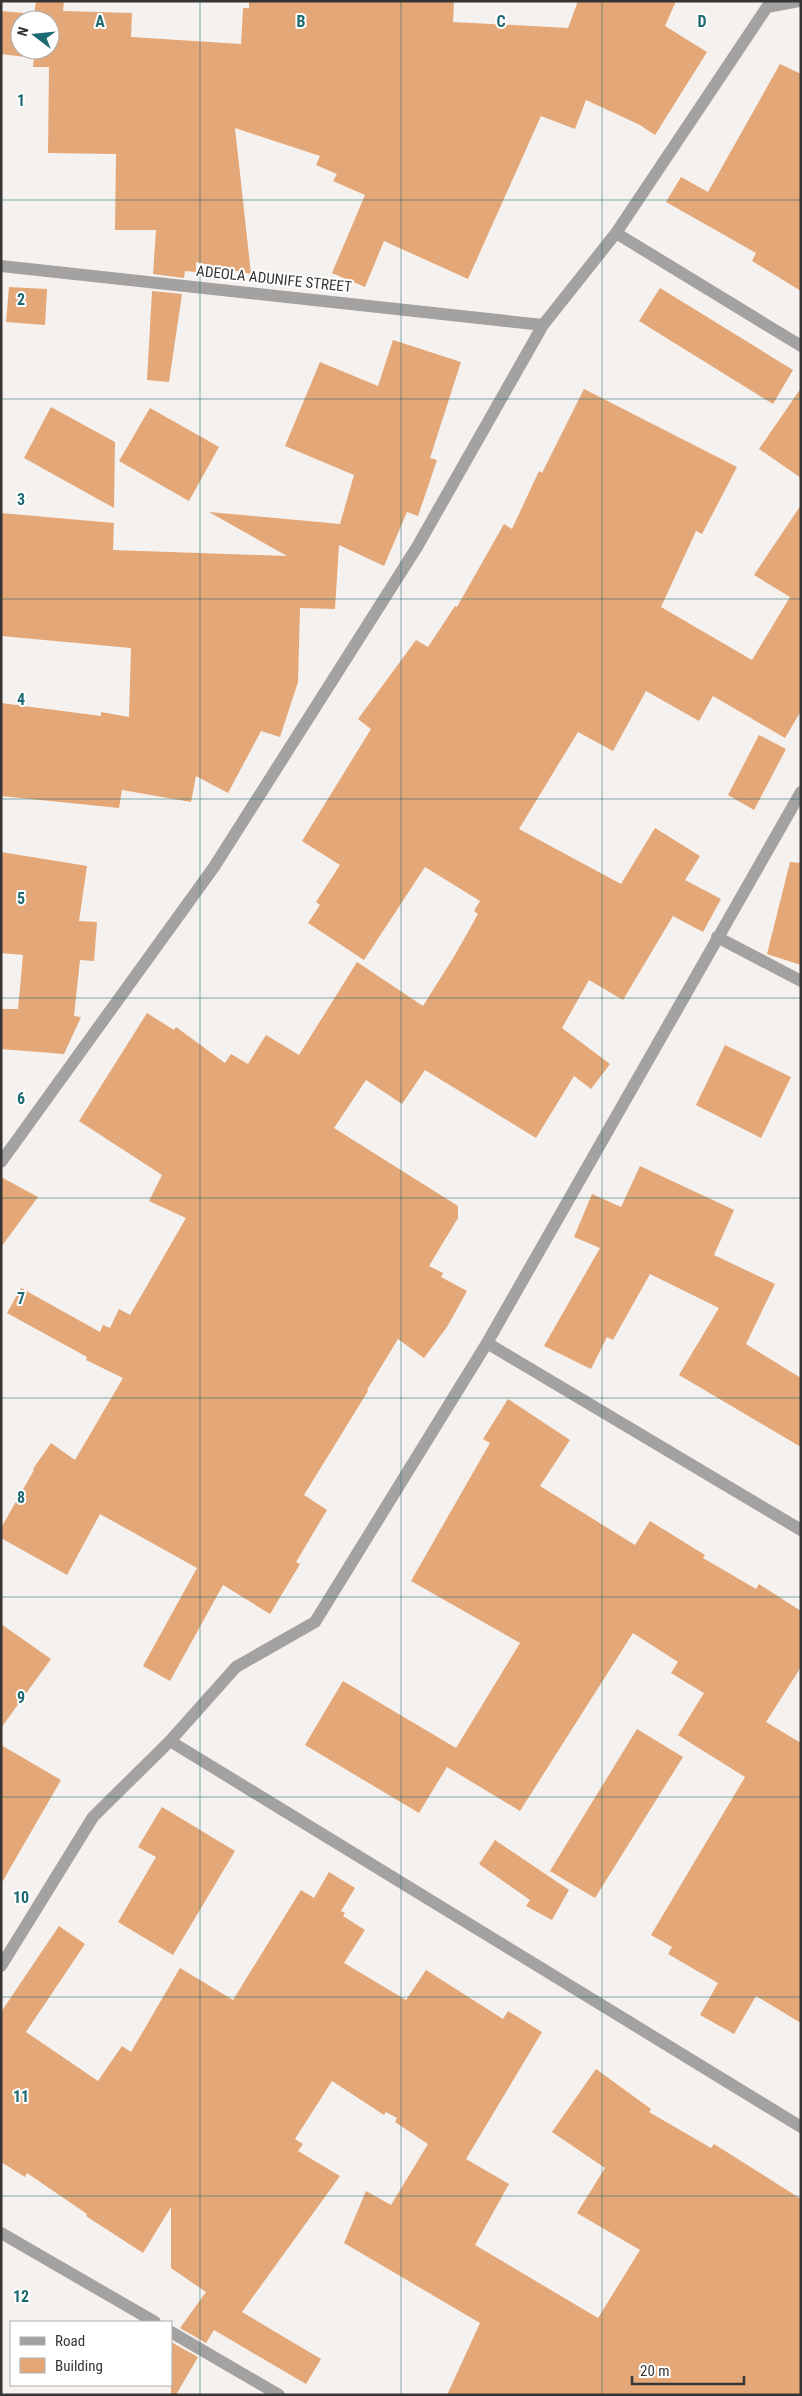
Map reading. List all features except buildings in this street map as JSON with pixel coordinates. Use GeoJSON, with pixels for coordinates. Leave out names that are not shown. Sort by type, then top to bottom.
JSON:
{"type":"FeatureCollection","features":[{"type":"Feature","properties":{"kind":"street"},"geometry":{"type":"LineString","coordinates":[[1,1162],[214,867],[417,547],[542,325],[616,233],[764,4],[799,1]]}},
{"type":"Feature","properties":{"kind":"street"},"geometry":{"type":"LineString","coordinates":[[616,233],[801,346]]}},
{"type":"Feature","properties":{"kind":"street","name":"ADEOLA ADUNIFE STREET"},"geometry":{"type":"LineString","coordinates":[[1,266],[542,325]]}},
{"type":"Feature","properties":{"kind":"street"},"geometry":{"type":"LineString","coordinates":[[1,1966],[93,1817],[170,1742],[236,1667],[315,1622],[487,1342],[801,792]]}},
{"type":"Feature","properties":{"kind":"street"},"geometry":{"type":"LineString","coordinates":[[717,937],[801,981]]}},
{"type":"Feature","properties":{"kind":"street"},"geometry":{"type":"LineString","coordinates":[[487,1342],[801,1530]]}},
{"type":"Feature","properties":{"kind":"street"},"geometry":{"type":"LineString","coordinates":[[170,1742],[801,2127]]}},
{"type":"Feature","properties":{"kind":"street"},"geometry":{"type":"LineString","coordinates":[[1,2232],[153,2321]]}},
{"type":"Feature","properties":{"kind":"street"},"geometry":{"type":"LineString","coordinates":[[172,2333],[279,2395]]}}]}
